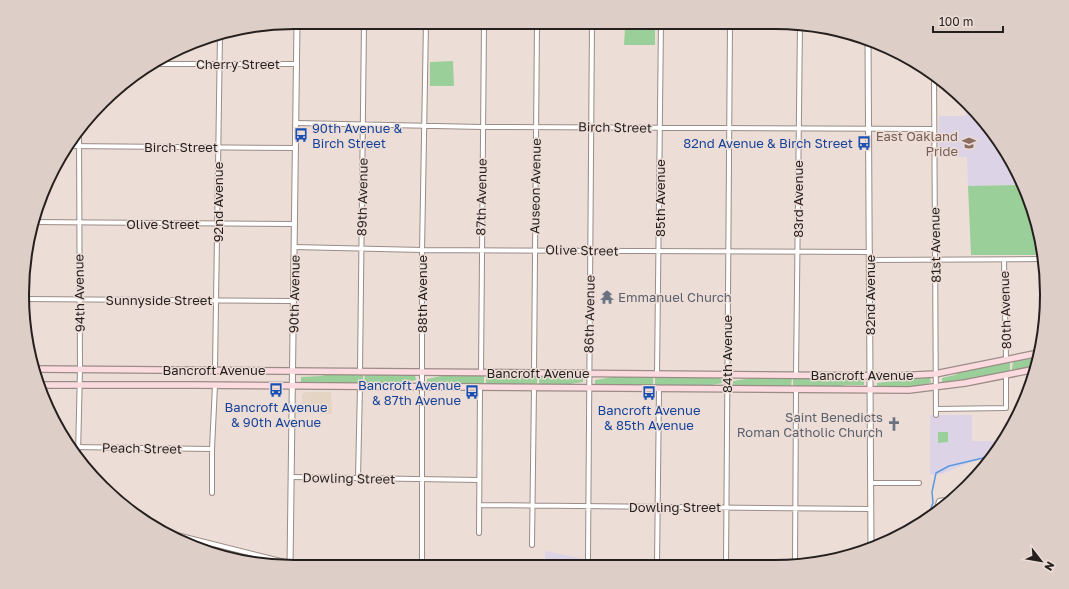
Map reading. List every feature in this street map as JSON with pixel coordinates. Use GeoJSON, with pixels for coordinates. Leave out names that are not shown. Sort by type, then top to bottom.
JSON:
{"type":"FeatureCollection","features":[{"type":"Feature","properties":{"kind":"main road","name":"Bancroft Avenue"},"geometry":{"type":"LineString","coordinates":[[39,368],[870,376],[935,374],[1033,355]]}},
{"type":"Feature","properties":{"kind":"main road","name":"Bancroft Avenue"},"geometry":{"type":"LineString","coordinates":[[45,385],[909,390],[935,388],[1029,370]]}},
{"type":"Feature","properties":{"kind":"street","name":"90th Avenue"},"geometry":{"type":"LineString","coordinates":[[290,560],[297,29]]}},
{"type":"Feature","properties":{"kind":"street","name":"89th Avenue"},"geometry":{"type":"LineString","coordinates":[[360,371],[364,29]]}},
{"type":"Feature","properties":{"kind":"street","name":"88th Avenue"},"geometry":{"type":"LineString","coordinates":[[422,560],[421,372],[426,29]]}},
{"type":"Feature","properties":{"kind":"street","name":"87th Avenue"},"geometry":{"type":"LineString","coordinates":[[481,372],[480,250],[484,29]]}},
{"type":"Feature","properties":{"kind":"street","name":"Auseon Avenue"},"geometry":{"type":"LineString","coordinates":[[534,373],[537,29]]}},
{"type":"Feature","properties":{"kind":"street","name":"86th Avenue"},"geometry":{"type":"LineString","coordinates":[[588,558],[588,373],[592,29]]}},
{"type":"Feature","properties":{"kind":"street","name":"85th Avenue"},"geometry":{"type":"LineString","coordinates":[[658,374],[661,29]]}},
{"type":"Feature","properties":{"kind":"street","name":"84th Avenue"},"geometry":{"type":"LineString","coordinates":[[726,560],[730,29]]}},
{"type":"Feature","properties":{"kind":"street","name":"83rd Avenue"},"geometry":{"type":"LineString","coordinates":[[796,375],[800,30]]}},
{"type":"Feature","properties":{"kind":"street","name":"92nd Avenue"},"geometry":{"type":"LineString","coordinates":[[215,370],[220,40]]}},
{"type":"Feature","properties":{"kind":"street","name":"82nd Avenue"},"geometry":{"type":"LineString","coordinates":[[868,46],[871,542]]}},
{"type":"Feature","properties":{"kind":"street","name":"Cherry Street"},"geometry":{"type":"LineString","coordinates":[[164,64],[297,64]]}},
{"type":"Feature","properties":{"kind":"street","name":"81st Avenue"},"geometry":{"type":"LineString","coordinates":[[934,83],[936,415]]}},
{"type":"Feature","properties":{"kind":"street","name":"Birch Street"},"geometry":{"type":"LineString","coordinates":[[296,123],[482,127],[934,129]]}},
{"type":"Feature","properties":{"kind":"street","name":"94th Avenue"},"geometry":{"type":"LineString","coordinates":[[75,444],[80,386],[78,223],[79,140]]}},
{"type":"Feature","properties":{"kind":"street","name":"Birch Street"},"geometry":{"type":"LineString","coordinates":[[75,146],[218,146],[296,148]]}},
{"type":"Feature","properties":{"kind":"street","name":"Olive Street"},"geometry":{"type":"LineString","coordinates":[[39,222],[295,224]]}},
{"type":"Feature","properties":{"kind":"street","name":"Olive Street"},"geometry":{"type":"LineString","coordinates":[[294,247],[422,250],[534,249],[590,251],[659,250],[870,252]]}},
{"type":"Feature","properties":{"kind":"street"},"geometry":{"type":"LineString","coordinates":[[870,260],[1038,259]]}},
{"type":"Feature","properties":{"kind":"street","name":"80th Avenue"},"geometry":{"type":"LineString","coordinates":[[1004,260],[1006,359]]}},
{"type":"Feature","properties":{"kind":"street","name":"Sunnyside Street"},"geometry":{"type":"LineString","coordinates":[[29,299],[294,301]]}},
{"type":"Feature","properties":{"kind":"street"},"geometry":{"type":"LineString","coordinates":[[936,409],[1006,408],[1006,375]]}},
{"type":"Feature","properties":{"kind":"street"},"geometry":{"type":"LineString","coordinates":[[212,493],[212,449],[215,385]]}},
{"type":"Feature","properties":{"kind":"street"},"geometry":{"type":"LineString","coordinates":[[358,478],[360,386]]}},
{"type":"Feature","properties":{"kind":"street"},"geometry":{"type":"LineString","coordinates":[[479,533],[480,387]]}},
{"type":"Feature","properties":{"kind":"street"},"geometry":{"type":"LineString","coordinates":[[532,545],[534,388]]}},
{"type":"Feature","properties":{"kind":"street"},"geometry":{"type":"LineString","coordinates":[[657,560],[659,389]]}},
{"type":"Feature","properties":{"kind":"street"},"geometry":{"type":"LineString","coordinates":[[795,559],[796,390]]}},
{"type":"Feature","properties":{"kind":"street","name":"Peach Street"},"geometry":{"type":"LineString","coordinates":[[78,447],[212,449]]}},
{"type":"Feature","properties":{"kind":"street","name":"Dowling Street"},"geometry":{"type":"LineString","coordinates":[[291,477],[480,480]]}},
{"type":"Feature","properties":{"kind":"street"},"geometry":{"type":"LineString","coordinates":[[871,483],[919,483]]}},
{"type":"Feature","properties":{"kind":"street","name":"Dowling Street"},"geometry":{"type":"LineString","coordinates":[[480,505],[871,509]]}},
{"type":"Feature","properties":{"kind":"street"},"geometry":{"type":"LineString","coordinates":[[190,539],[264,558]]}},
{"type":"Feature","properties":{"kind":"shaded area","name":"East Oakland Pride"},"geometry":{"type":"Polygon","coordinates":[[[966,111],[985,133],[995,147],[1017,185],[968,186],[967,157],[939,157],[939,116],[966,116],[966,111]]]}},
{"type":"Feature","properties":{"kind":"shaded area"},"geometry":{"type":"Polygon","coordinates":[[[306,392],[331,392],[332,414],[302,413],[302,394],[306,392]]]}},
{"type":"Feature","properties":{"kind":"shaded area"},"geometry":{"type":"Polygon","coordinates":[[[930,415],[972,415],[972,441],[996,441],[985,456],[942,474],[930,475],[930,415]]]}},
{"type":"Feature","properties":{"kind":"shaded area"},"geometry":{"type":"Polygon","coordinates":[[[545,551],[589,560],[545,560],[545,551]]]}},
{"type":"Feature","properties":{"kind":"green space"},"geometry":{"type":"Polygon","coordinates":[[[625,29],[655,29],[655,45],[624,45],[625,29]]]}},
{"type":"Feature","properties":{"kind":"green space"},"geometry":{"type":"Polygon","coordinates":[[[453,61],[454,86],[430,86],[430,62],[453,61]]]}},
{"type":"Feature","properties":{"kind":"green space"},"geometry":{"type":"Polygon","coordinates":[[[1017,185],[1026,209],[1037,255],[971,255],[968,186],[1017,185]]]}},
{"type":"Feature","properties":{"kind":"green space"},"geometry":{"type":"Polygon","coordinates":[[[1032,357],[1030,367],[1012,370],[1013,360],[1032,357]]]}},
{"type":"Feature","properties":{"kind":"green space"},"geometry":{"type":"Polygon","coordinates":[[[1010,361],[1010,371],[942,384],[942,378],[955,375],[960,372],[1010,361]]]}},
{"type":"Feature","properties":{"kind":"green space"},"geometry":{"type":"Polygon","coordinates":[[[330,374],[363,374],[363,383],[301,383],[301,377],[330,374]]]}},
{"type":"Feature","properties":{"kind":"green space"},"geometry":{"type":"Polygon","coordinates":[[[365,374],[415,375],[416,380],[399,384],[364,383],[365,374]]]}},
{"type":"Feature","properties":{"kind":"green space"},"geometry":{"type":"Polygon","coordinates":[[[446,375],[484,375],[484,385],[427,384],[427,379],[446,375]]]}},
{"type":"Feature","properties":{"kind":"green space"},"geometry":{"type":"Polygon","coordinates":[[[486,375],[537,376],[537,385],[486,385],[486,375]]]}},
{"type":"Feature","properties":{"kind":"green space"},"geometry":{"type":"Polygon","coordinates":[[[539,376],[583,376],[583,382],[564,385],[539,385],[539,376]]]}},
{"type":"Feature","properties":{"kind":"green space"},"geometry":{"type":"Polygon","coordinates":[[[614,377],[653,377],[653,386],[595,385],[595,380],[614,377]]]}},
{"type":"Feature","properties":{"kind":"green space"},"geometry":{"type":"Polygon","coordinates":[[[655,377],[722,378],[722,383],[702,387],[655,386],[655,377]]]}},
{"type":"Feature","properties":{"kind":"green space"},"geometry":{"type":"Polygon","coordinates":[[[930,377],[931,383],[908,388],[877,388],[877,383],[930,377]]]}},
{"type":"Feature","properties":{"kind":"green space"},"geometry":{"type":"Polygon","coordinates":[[[752,378],[792,378],[791,387],[733,387],[733,381],[752,378]]]}},
{"type":"Feature","properties":{"kind":"green space"},"geometry":{"type":"Polygon","coordinates":[[[793,378],[864,379],[864,385],[845,385],[837,388],[793,387],[793,378]]]}},
{"type":"Feature","properties":{"kind":"green space"},"geometry":{"type":"Polygon","coordinates":[[[938,432],[948,432],[948,442],[938,443],[938,432]]]}},
{"type":"Feature","properties":{"kind":"waterway"},"geometry":{"type":"LineString","coordinates":[[931,509],[933,503],[932,492],[936,473],[949,466],[984,457]]}},
{"type":"Feature","properties":{"kind":"place","name":"90th Avenue & Birch Street"},"geometry":{"type":"Point","coordinates":[301,135]}},
{"type":"Feature","properties":{"kind":"place","name":"82nd Avenue & Birch Street"},"geometry":{"type":"Point","coordinates":[864,143]}},
{"type":"Feature","properties":{"kind":"place","name":"East Oakland Pride"},"geometry":{"type":"Point","coordinates":[969,143]}},
{"type":"Feature","properties":{"kind":"place","name":"Emmanuel Church"},"geometry":{"type":"Point","coordinates":[607,297]}},
{"type":"Feature","properties":{"kind":"place","name":"Bancroft Avenue & 90th Avenue"},"geometry":{"type":"Point","coordinates":[276,390]}},
{"type":"Feature","properties":{"kind":"place","name":"Bancroft Avenue & 87th Avenue"},"geometry":{"type":"Point","coordinates":[472,392]}},
{"type":"Feature","properties":{"kind":"place","name":"Bancroft Avenue & 85th Avenue"},"geometry":{"type":"Point","coordinates":[649,393]}},
{"type":"Feature","properties":{"kind":"place","name":"Saint Benedicts Roman Catholic Church"},"geometry":{"type":"Point","coordinates":[894,424]}}]}
